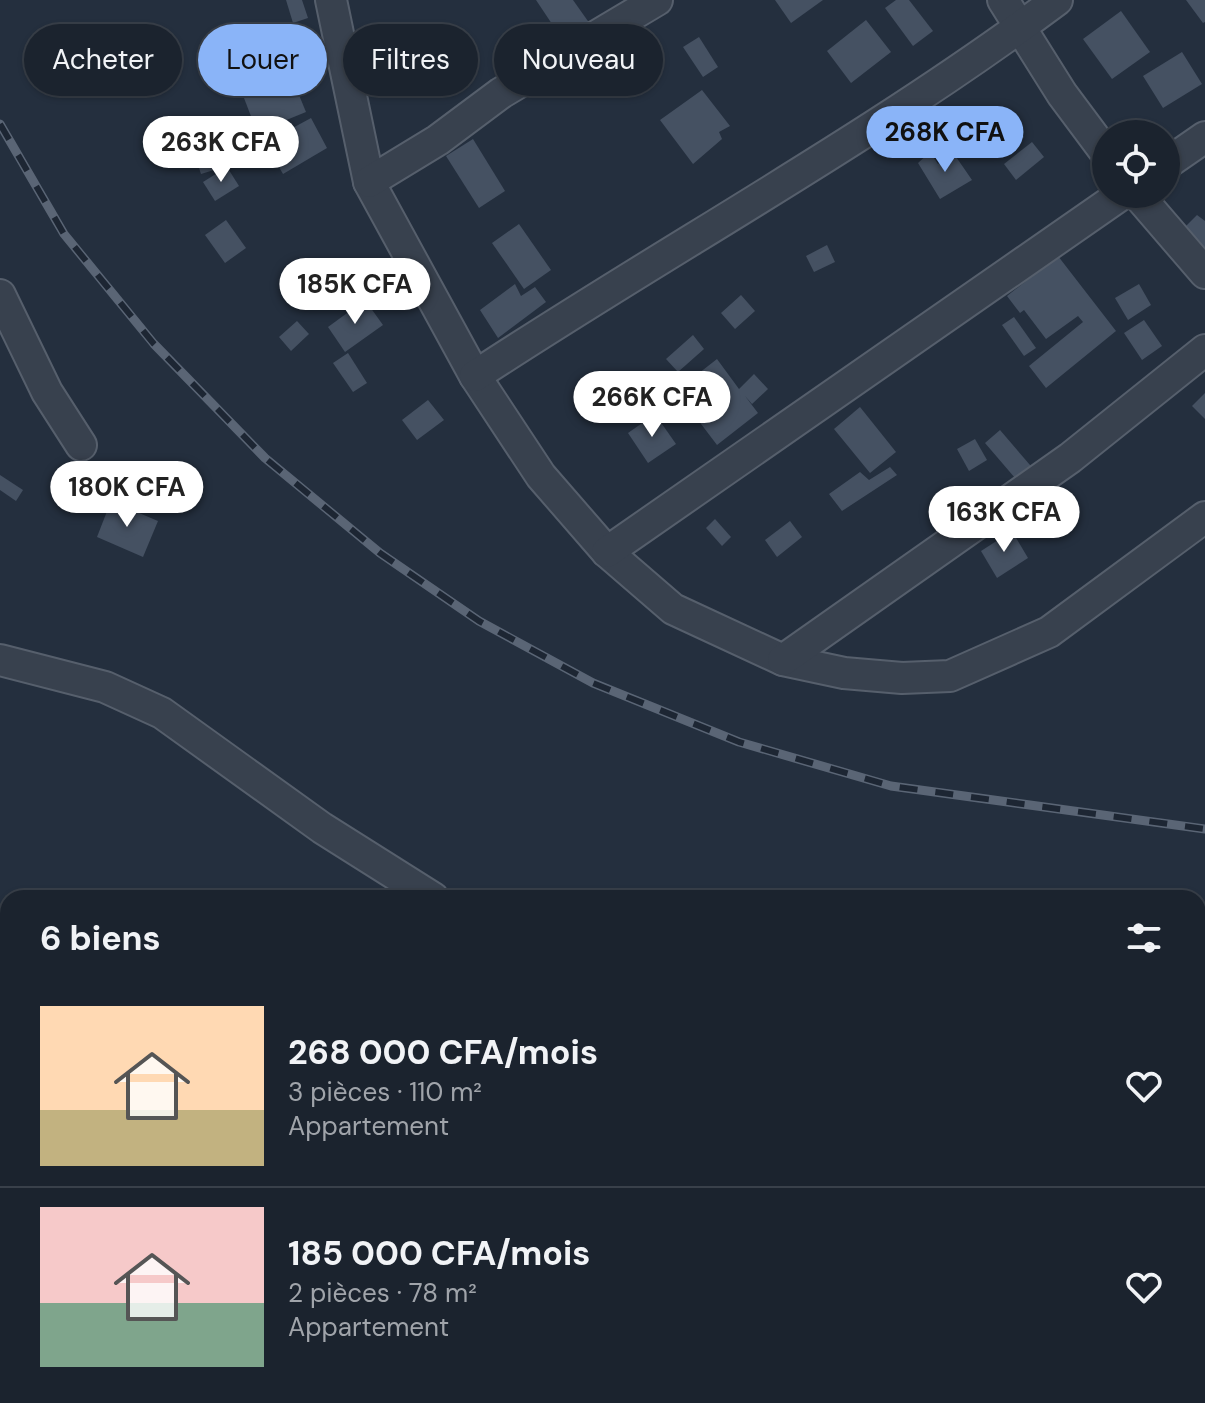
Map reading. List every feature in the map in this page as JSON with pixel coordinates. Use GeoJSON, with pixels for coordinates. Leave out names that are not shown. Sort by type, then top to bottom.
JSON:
{"type":"FeatureCollection","features":[{"type":"Feature","properties":{"kind":"street"},"geometry":{"type":"LineString","coordinates":[[331,0],[369,182],[475,376],[541,476],[607,552],[673,609],[783,660],[844,673],[902,678],[950,676],[1049,632],[1205,517]]}},
{"type":"Feature","properties":{"kind":"street"},"geometry":{"type":"LineString","coordinates":[[369,182],[438,140],[501,93],[657,0]]}},
{"type":"Feature","properties":{"kind":"street"},"geometry":{"type":"LineString","coordinates":[[1003,0],[1092,133]]}},
{"type":"Feature","properties":{"kind":"street"},"geometry":{"type":"LineString","coordinates":[[475,376],[622,279],[747,208],[1020,28],[1057,0]]}},
{"type":"Feature","properties":{"kind":"street"},"geometry":{"type":"LineString","coordinates":[[1180,154],[1205,137]]}},
{"type":"Feature","properties":{"kind":"street"},"geometry":{"type":"LineString","coordinates":[[607,552],[1102,208]]}},
{"type":"Feature","properties":{"kind":"street"},"geometry":{"type":"LineString","coordinates":[[1149,208],[1205,273]]}},
{"type":"Feature","properties":{"kind":"street"},"geometry":{"type":"LineString","coordinates":[[0,295],[47,392],[81,445]]}},
{"type":"Feature","properties":{"kind":"street"},"geometry":{"type":"LineString","coordinates":[[783,660],[1070,458],[1205,350]]}},
{"type":"Feature","properties":{"kind":"street"},"geometry":{"type":"LineString","coordinates":[[0,660],[105,687],[162,713],[322,828],[420,890]]}},
{"type":"Feature","properties":{"kind":"building"},"geometry":{"type":"Polygon","coordinates":[[[286,0],[302,0],[308,18],[293,23],[286,0]]]}},
{"type":"Feature","properties":{"kind":"building"},"geometry":{"type":"Polygon","coordinates":[[[536,0],[573,0],[590,24],[552,24],[536,0]]]}},
{"type":"Feature","properties":{"kind":"building"},"geometry":{"type":"Polygon","coordinates":[[[775,0],[823,0],[791,23],[775,0]]]}},
{"type":"Feature","properties":{"kind":"building"},"geometry":{"type":"Polygon","coordinates":[[[896,0],[909,0],[933,31],[913,46],[885,8],[896,0]]]}},
{"type":"Feature","properties":{"kind":"building"},"geometry":{"type":"Polygon","coordinates":[[[1186,0],[1205,0],[1205,22],[1203,23],[1186,0]]]}},
{"type":"Feature","properties":{"kind":"building"},"geometry":{"type":"Polygon","coordinates":[[[1121,11],[1150,52],[1112,79],[1083,39],[1121,11]]]}},
{"type":"Feature","properties":{"kind":"building"},"geometry":{"type":"Polygon","coordinates":[[[866,20],[891,52],[851,83],[827,51],[866,20]]]}},
{"type":"Feature","properties":{"kind":"building"},"geometry":{"type":"Polygon","coordinates":[[[699,37],[718,67],[703,77],[683,47],[699,37]]]}},
{"type":"Feature","properties":{"kind":"building"},"geometry":{"type":"Polygon","coordinates":[[[1182,52],[1202,84],[1163,108],[1143,76],[1182,52]]]}},
{"type":"Feature","properties":{"kind":"building"},"geometry":{"type":"Polygon","coordinates":[[[702,90],[730,126],[719,132],[722,139],[693,164],[660,120],[702,90]]]}},
{"type":"Feature","properties":{"kind":"building"},"geometry":{"type":"Polygon","coordinates":[[[299,96],[306,112],[257,132],[244,98],[299,96]]]}},
{"type":"Feature","properties":{"kind":"building"},"geometry":{"type":"Polygon","coordinates":[[[311,118],[327,148],[283,174],[265,143],[311,118]]]}},
{"type":"Feature","properties":{"kind":"building"},"geometry":{"type":"Polygon","coordinates":[[[1013,125],[1024,137],[1005,154],[994,142],[1013,125]]]}},
{"type":"Feature","properties":{"kind":"building"},"geometry":{"type":"Polygon","coordinates":[[[473,139],[505,191],[479,208],[446,156],[473,139]]]}},
{"type":"Feature","properties":{"kind":"building"},"geometry":{"type":"Polygon","coordinates":[[[1032,142],[1044,157],[1016,180],[1004,164],[1032,142]]]}},
{"type":"Feature","properties":{"kind":"building"},"geometry":{"type":"Polygon","coordinates":[[[206,149],[214,170],[201,174],[194,153],[206,149]]]}},
{"type":"Feature","properties":{"kind":"building"},"geometry":{"type":"Polygon","coordinates":[[[952,151],[972,180],[940,199],[918,163],[930,152],[938,164],[952,151]]]}},
{"type":"Feature","properties":{"kind":"building"},"geometry":{"type":"Polygon","coordinates":[[[227,167],[239,186],[215,201],[203,182],[227,167]]]}},
{"type":"Feature","properties":{"kind":"building"},"geometry":{"type":"Polygon","coordinates":[[[1197,215],[1205,221],[1205,262],[1181,231],[1197,215]]]}},
{"type":"Feature","properties":{"kind":"building"},"geometry":{"type":"Polygon","coordinates":[[[226,220],[246,248],[225,263],[205,235],[226,220]]]}},
{"type":"Feature","properties":{"kind":"building"},"geometry":{"type":"Polygon","coordinates":[[[519,224],[551,270],[524,289],[492,243],[519,224]]]}},
{"type":"Feature","properties":{"kind":"building"},"geometry":{"type":"Polygon","coordinates":[[[827,245],[835,262],[814,272],[806,256],[827,245]]]}},
{"type":"Feature","properties":{"kind":"building"},"geometry":{"type":"Polygon","coordinates":[[[1058,256],[1116,331],[1046,388],[1029,366],[1083,322],[1078,316],[1046,339],[1024,310],[1020,313],[1007,296],[1058,256]]]}},
{"type":"Feature","properties":{"kind":"building"},"geometry":{"type":"Polygon","coordinates":[[[515,284],[521,296],[535,287],[546,302],[498,338],[480,310],[515,284]]]}},
{"type":"Feature","properties":{"kind":"building"},"geometry":{"type":"Polygon","coordinates":[[[1139,284],[1151,305],[1128,320],[1115,298],[1139,284]]]}},
{"type":"Feature","properties":{"kind":"building"},"geometry":{"type":"Polygon","coordinates":[[[741,295],[755,311],[735,329],[721,313],[741,295]]]}},
{"type":"Feature","properties":{"kind":"building"},"geometry":{"type":"Polygon","coordinates":[[[365,300],[383,325],[345,352],[328,327],[365,300]]]}},
{"type":"Feature","properties":{"kind":"building"},"geometry":{"type":"Polygon","coordinates":[[[1014,317],[1036,348],[1024,356],[1002,325],[1014,317]]]}},
{"type":"Feature","properties":{"kind":"building"},"geometry":{"type":"Polygon","coordinates":[[[1144,320],[1162,346],[1142,360],[1124,333],[1144,320]]]}},
{"type":"Feature","properties":{"kind":"building"},"geometry":{"type":"Polygon","coordinates":[[[297,321],[309,334],[291,351],[279,337],[297,321]]]}},
{"type":"Feature","properties":{"kind":"building"},"geometry":{"type":"Polygon","coordinates":[[[693,335],[704,349],[678,372],[666,359],[693,335]]]}},
{"type":"Feature","properties":{"kind":"building"},"geometry":{"type":"Polygon","coordinates":[[[348,353],[367,383],[353,392],[333,363],[348,353]]]}},
{"type":"Feature","properties":{"kind":"building"},"geometry":{"type":"Polygon","coordinates":[[[717,359],[739,389],[754,374],[768,389],[752,404],[745,396],[758,413],[717,445],[676,391],[717,359]]]}},
{"type":"Feature","properties":{"kind":"building"},"geometry":{"type":"Polygon","coordinates":[[[1205,393],[1205,419],[1192,406],[1205,393]]]}},
{"type":"Feature","properties":{"kind":"building"},"geometry":{"type":"Polygon","coordinates":[[[428,400],[444,420],[417,440],[402,420],[428,400]]]}},
{"type":"Feature","properties":{"kind":"building"},"geometry":{"type":"Polygon","coordinates":[[[860,407],[896,452],[870,473],[834,429],[860,407]]]}},
{"type":"Feature","properties":{"kind":"building"},"geometry":{"type":"Polygon","coordinates":[[[655,414],[676,444],[648,463],[628,433],[655,414]]]}},
{"type":"Feature","properties":{"kind":"building"},"geometry":{"type":"Polygon","coordinates":[[[1000,430],[1036,472],[1021,485],[985,443],[1000,430]]]}},
{"type":"Feature","properties":{"kind":"building"},"geometry":{"type":"Polygon","coordinates":[[[975,439],[987,460],[969,471],[957,449],[975,439]]]}},
{"type":"Feature","properties":{"kind":"building"},"geometry":{"type":"Polygon","coordinates":[[[890,467],[897,475],[842,511],[829,494],[860,472],[869,480],[890,467]]]}},
{"type":"Feature","properties":{"kind":"building"},"geometry":{"type":"Polygon","coordinates":[[[0,475],[23,490],[16,501],[0,490],[0,475]]]}},
{"type":"Feature","properties":{"kind":"building"},"geometry":{"type":"Polygon","coordinates":[[[111,501],[158,521],[143,557],[97,537],[111,501]]]}},
{"type":"Feature","properties":{"kind":"building"},"geometry":{"type":"Polygon","coordinates":[[[1037,511],[1049,531],[1040,537],[1028,517],[1037,511]]]}},
{"type":"Feature","properties":{"kind":"building"},"geometry":{"type":"Polygon","coordinates":[[[715,519],[731,537],[722,546],[706,528],[715,519]]]}},
{"type":"Feature","properties":{"kind":"building"},"geometry":{"type":"Polygon","coordinates":[[[790,521],[802,537],[777,557],[765,540],[790,521]]]}},
{"type":"Feature","properties":{"kind":"building"},"geometry":{"type":"Polygon","coordinates":[[[1012,531],[1028,558],[997,578],[981,551],[1012,531]]]}},
{"type":"Feature","properties":{"kind":"railway"},"geometry":{"type":"LineString","coordinates":[[0,124],[64,234],[154,344],[265,458],[380,553],[479,621],[593,683],[739,742],[891,786],[1205,829]]}}]}
